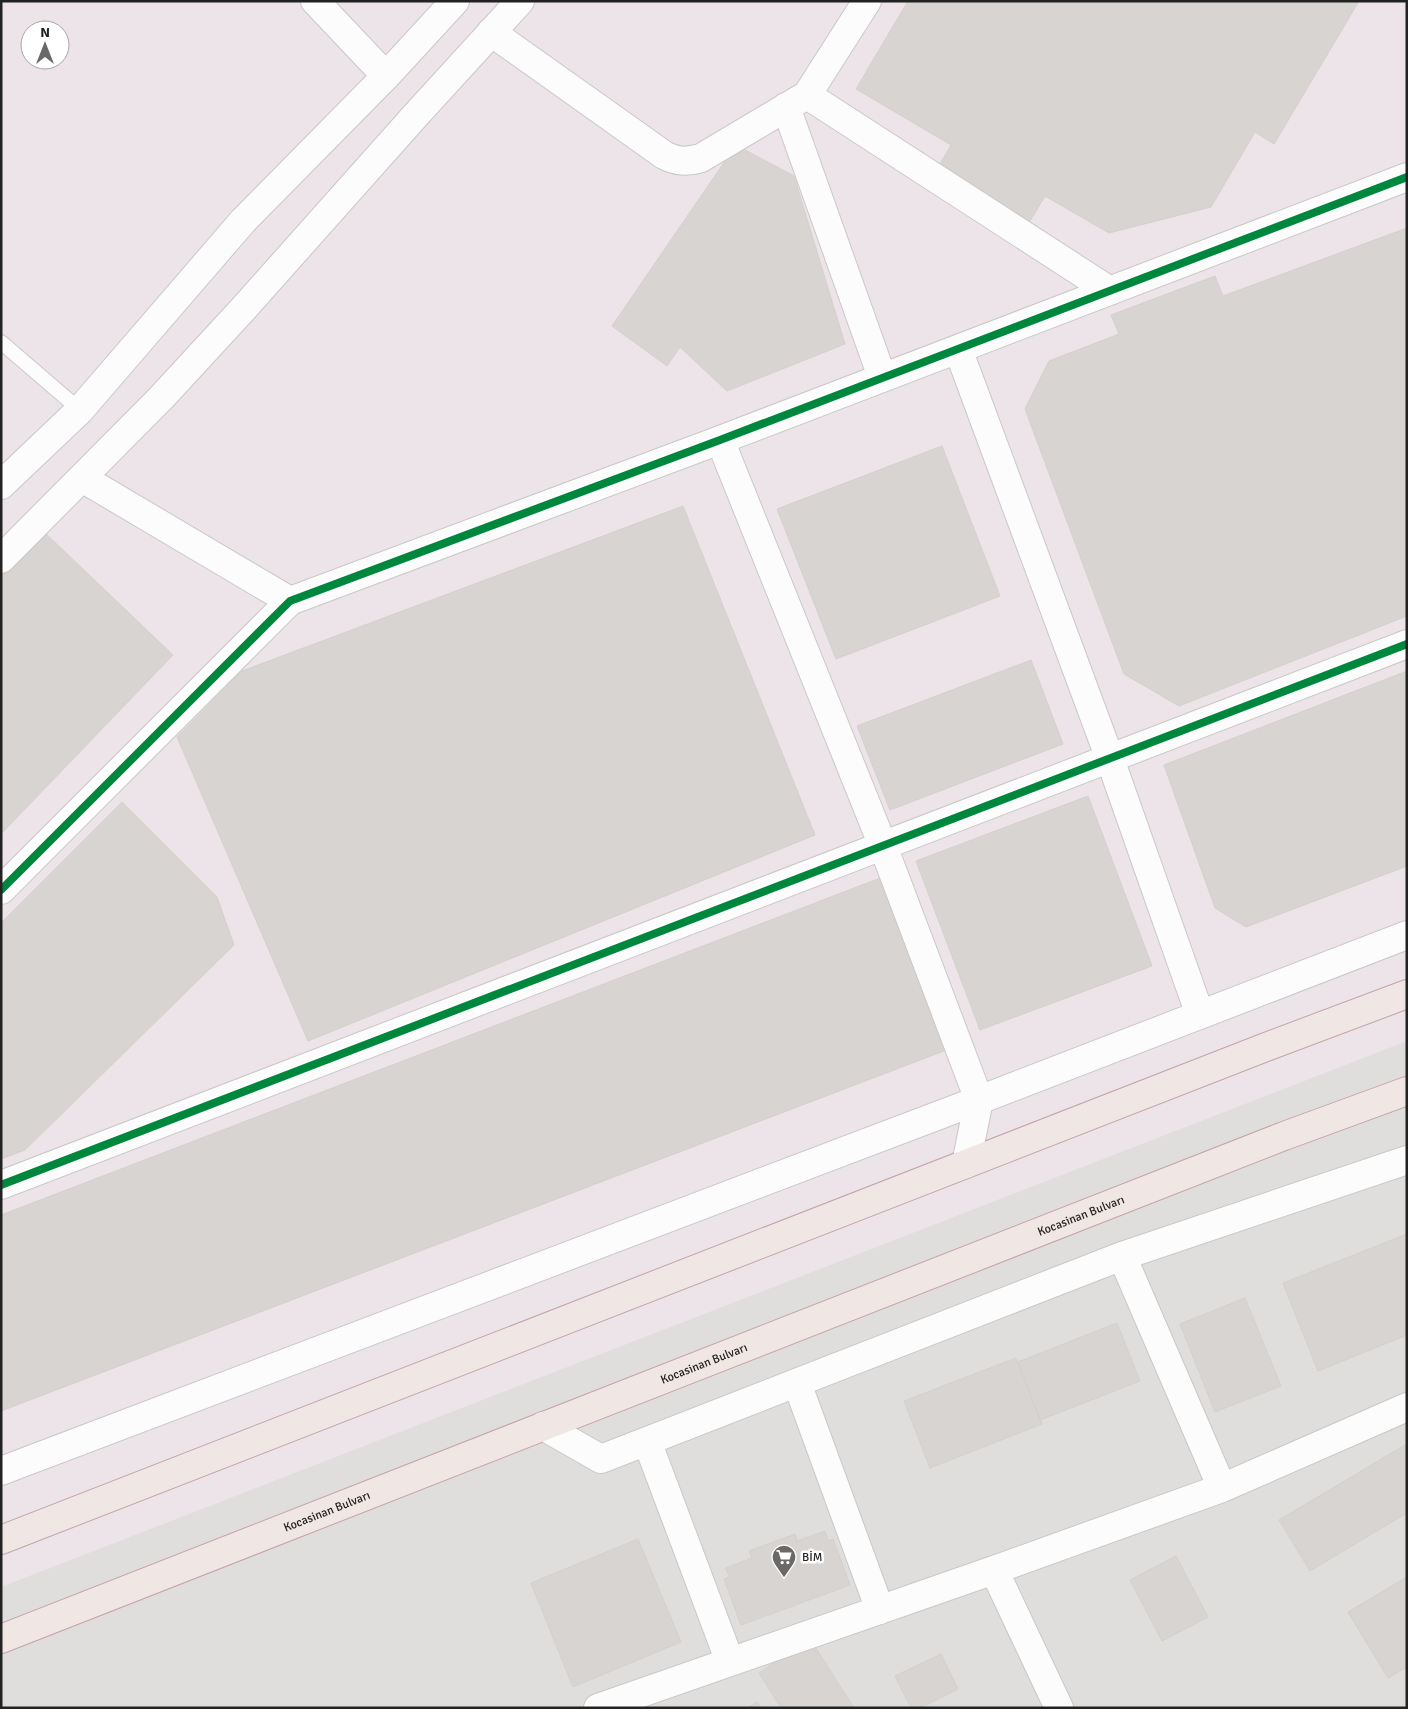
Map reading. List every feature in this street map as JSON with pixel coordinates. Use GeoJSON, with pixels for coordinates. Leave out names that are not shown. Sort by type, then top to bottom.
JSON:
{"type":"FeatureCollection","features":[{"type":"Feature","properties":{"kind":"highway"},"geometry":{"type":"LineString","coordinates":[[1,1540],[1266,1046],[1407,994]]}},
{"type":"Feature","properties":{"kind":"highway","name":"Kocasinan Bulvarı"},"geometry":{"type":"LineString","coordinates":[[1,1638],[1284,1136],[1407,1091]]}},
{"type":"Feature","properties":{"kind":"street"},"geometry":{"type":"LineString","coordinates":[[315,1],[386,76]]}},
{"type":"Feature","properties":{"kind":"street"},"geometry":{"type":"LineString","coordinates":[[1,485],[80,410],[244,221],[386,76],[455,1]]}},
{"type":"Feature","properties":{"kind":"street"},"geometry":{"type":"LineString","coordinates":[[1,559],[161,398],[520,1]]}},
{"type":"Feature","properties":{"kind":"street"},"geometry":{"type":"LineString","coordinates":[[491,32],[672,159],[689,161],[701,158],[796,101],[867,1]]}},
{"type":"Feature","properties":{"kind":"street"},"geometry":{"type":"LineString","coordinates":[[796,101],[1110,290]]}},
{"type":"Feature","properties":{"kind":"street"},"geometry":{"type":"LineString","coordinates":[[796,101],[882,377]]}},
{"type":"Feature","properties":{"kind":"street"},"geometry":{"type":"LineString","coordinates":[[1,890],[290,600],[720,440],[1407,177]]}},
{"type":"Feature","properties":{"kind":"street"},"geometry":{"type":"LineString","coordinates":[[958,349],[1110,758],[1200,1015]]}},
{"type":"Feature","properties":{"kind":"street"},"geometry":{"type":"LineString","coordinates":[[720,440],[883,846],[979,1100],[966,1164]]}},
{"type":"Feature","properties":{"kind":"street"},"geometry":{"type":"LineString","coordinates":[[82,478],[290,600]]}},
{"type":"Feature","properties":{"kind":"street"},"geometry":{"type":"LineString","coordinates":[[1,1185],[1407,644]]}},
{"type":"Feature","properties":{"kind":"street"},"geometry":{"type":"LineString","coordinates":[[1,1471],[979,1100],[1407,935]]}},
{"type":"Feature","properties":{"kind":"street"},"geometry":{"type":"LineString","coordinates":[[543,1426],[601,1459],[1122,1256],[1407,1160]]}},
{"type":"Feature","properties":{"kind":"street"},"geometry":{"type":"LineString","coordinates":[[1122,1256],[1222,1488]]}},
{"type":"Feature","properties":{"kind":"street"},"geometry":{"type":"LineString","coordinates":[[797,1383],[880,1610]]}},
{"type":"Feature","properties":{"kind":"street"},"geometry":{"type":"LineString","coordinates":[[616,1705],[730,1662],[1222,1488],[1407,1407]]}},
{"type":"Feature","properties":{"kind":"street"},"geometry":{"type":"LineString","coordinates":[[647,1441],[730,1662]]}},
{"type":"Feature","properties":{"kind":"street"},"geometry":{"type":"LineString","coordinates":[[994,1570],[1060,1708]]}},
{"type":"Feature","properties":{"kind":"lane"},"geometry":{"type":"LineString","coordinates":[[1,342],[80,410]]}},
{"type":"Feature","properties":{"kind":"shaded area"},"geometry":{"type":"Polygon","coordinates":[[[1,1],[1407,1],[1407,1041],[1,1587],[1,1]]]}},
{"type":"Feature","properties":{"kind":"shaded area"},"geometry":{"type":"Polygon","coordinates":[[[1407,1029],[1407,1708],[1,1708],[1,1585],[1407,1029]]]}},
{"type":"Feature","properties":{"kind":"building"},"geometry":{"type":"Polygon","coordinates":[[[908,1],[1359,1],[1274,144],[1255,132],[1211,207],[1109,233],[1045,196],[1029,223],[937,169],[951,145],[856,89],[908,1]]]}},
{"type":"Feature","properties":{"kind":"building"},"geometry":{"type":"Polygon","coordinates":[[[736,145],[794,176],[845,344],[727,391],[680,347],[667,366],[612,326],[736,145]]]}},
{"type":"Feature","properties":{"kind":"building"},"geometry":{"type":"Polygon","coordinates":[[[1407,228],[1407,616],[1179,706],[1124,674],[1025,409],[1049,361],[1119,334],[1111,315],[1215,276],[1223,296],[1407,228]]]}},
{"type":"Feature","properties":{"kind":"building"},"geometry":{"type":"Polygon","coordinates":[[[942,446],[1000,596],[836,659],[777,509],[942,446]]]}},
{"type":"Feature","properties":{"kind":"building"},"geometry":{"type":"Polygon","coordinates":[[[683,506],[815,835],[308,1041],[177,737],[242,671],[683,506]]]}},
{"type":"Feature","properties":{"kind":"building"},"geometry":{"type":"Polygon","coordinates":[[[43,531],[173,655],[1,834],[1,574],[43,531]]]}},
{"type":"Feature","properties":{"kind":"building"},"geometry":{"type":"Polygon","coordinates":[[[1031,660],[1063,744],[890,810],[857,726],[1031,660]]]}},
{"type":"Feature","properties":{"kind":"building"},"geometry":{"type":"Polygon","coordinates":[[[1407,671],[1407,866],[1246,927],[1215,908],[1164,765],[1407,671]]]}},
{"type":"Feature","properties":{"kind":"building"},"geometry":{"type":"Polygon","coordinates":[[[1088,796],[1152,966],[980,1030],[916,861],[1088,796]]]}},
{"type":"Feature","properties":{"kind":"building"},"geometry":{"type":"Polygon","coordinates":[[[122,802],[217,897],[234,945],[25,1150],[1,1159],[1,923],[122,802]]]}},
{"type":"Feature","properties":{"kind":"building"},"geometry":{"type":"Polygon","coordinates":[[[883,877],[949,1049],[1,1411],[1,1215],[883,877]]]}},
{"type":"Feature","properties":{"kind":"building"},"geometry":{"type":"Polygon","coordinates":[[[1407,1234],[1407,1335],[1318,1371],[1283,1283],[1407,1234]]]}},
{"type":"Feature","properties":{"kind":"building"},"geometry":{"type":"Polygon","coordinates":[[[1245,1298],[1281,1386],[1215,1412],[1180,1324],[1245,1298]]]}},
{"type":"Feature","properties":{"kind":"building"},"geometry":{"type":"Polygon","coordinates":[[[1117,1323],[1140,1381],[1040,1420],[1018,1362],[1117,1323]]]}},
{"type":"Feature","properties":{"kind":"building"},"geometry":{"type":"Polygon","coordinates":[[[1016,1358],[1042,1424],[930,1468],[904,1401],[1016,1358]]]}},
{"type":"Feature","properties":{"kind":"building"},"geometry":{"type":"Polygon","coordinates":[[[1405,1445],[1407,1448],[1407,1513],[1310,1571],[1279,1520],[1405,1445]]]}},
{"type":"Feature","properties":{"kind":"building"},"geometry":{"type":"Polygon","coordinates":[[[825,1531],[828,1541],[833,1539],[850,1585],[741,1625],[724,1579],[729,1577],[726,1568],[752,1558],[749,1551],[795,1534],[797,1541],[825,1531]]]}},
{"type":"Feature","properties":{"kind":"building"},"geometry":{"type":"Polygon","coordinates":[[[638,1539],[681,1642],[573,1687],[531,1583],[638,1539]]]}},
{"type":"Feature","properties":{"kind":"building"},"geometry":{"type":"Polygon","coordinates":[[[1176,1556],[1208,1617],[1162,1641],[1130,1580],[1176,1556]]]}},
{"type":"Feature","properties":{"kind":"building"},"geometry":{"type":"Polygon","coordinates":[[[1407,1577],[1407,1667],[1388,1678],[1348,1612],[1407,1577]]]}},
{"type":"Feature","properties":{"kind":"building"},"geometry":{"type":"Polygon","coordinates":[[[810,1639],[854,1708],[781,1708],[759,1673],[810,1639]]]}},
{"type":"Feature","properties":{"kind":"building"},"geometry":{"type":"Polygon","coordinates":[[[941,1654],[958,1689],[920,1708],[911,1708],[895,1676],[941,1654]]]}},
{"type":"Feature","properties":{"kind":"building"},"geometry":{"type":"Polygon","coordinates":[[[757,1702],[761,1708],[748,1708],[757,1702]]]}},
{"type":"Feature","properties":{"kind":"cycle path"},"geometry":{"type":"LineString","coordinates":[[1,890],[290,601],[720,440],[1407,177]]}},
{"type":"Feature","properties":{"kind":"cycle path"},"geometry":{"type":"LineString","coordinates":[[1,1185],[1407,644]]}},
{"type":"Feature","properties":{"kind":"place","name":"BİM"},"geometry":{"type":"Point","coordinates":[784,1578]}}]}
